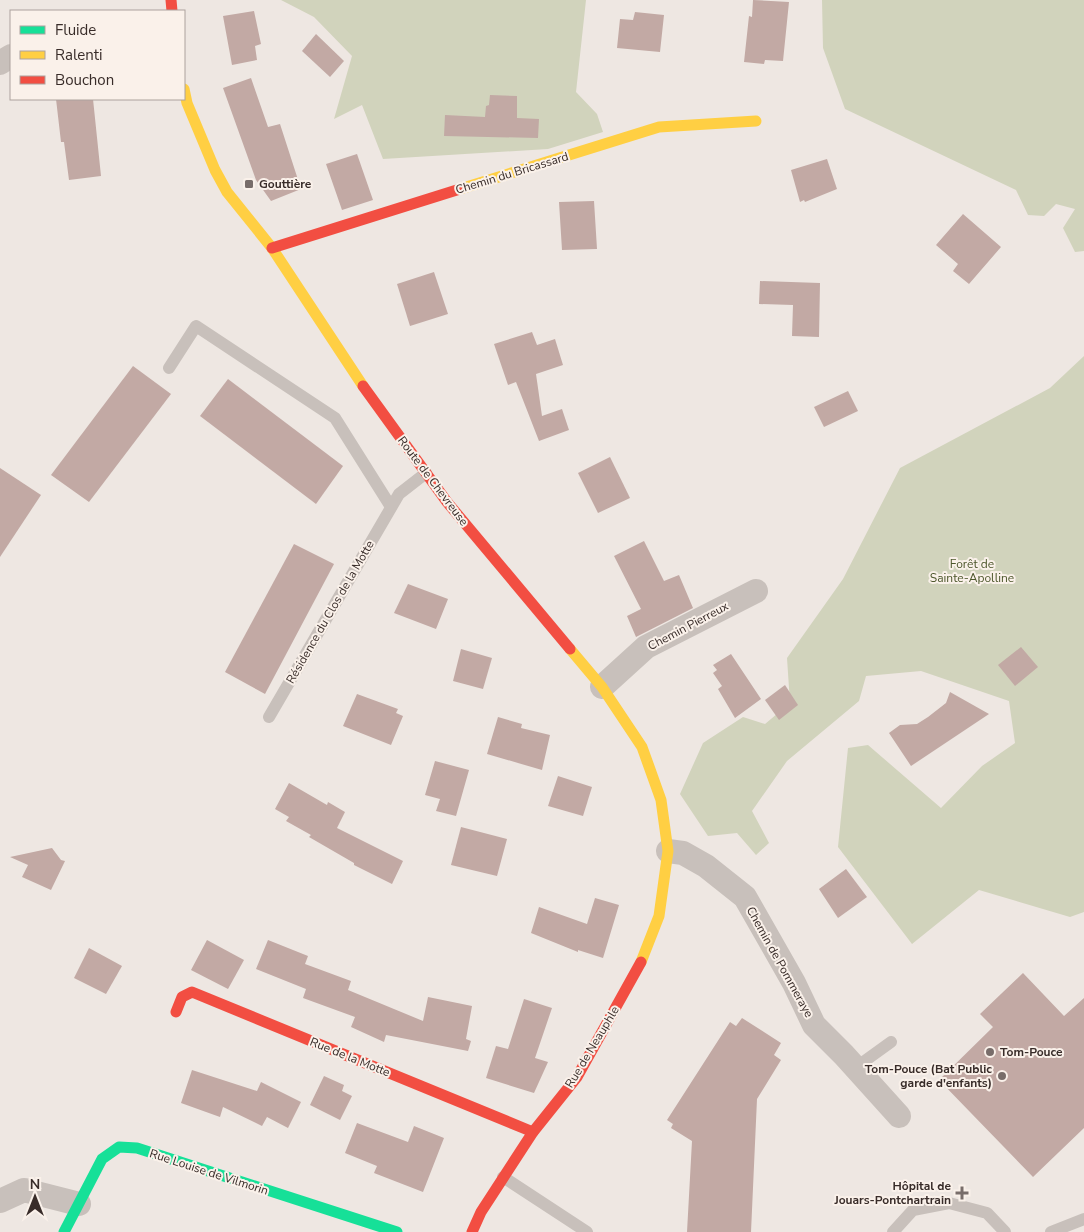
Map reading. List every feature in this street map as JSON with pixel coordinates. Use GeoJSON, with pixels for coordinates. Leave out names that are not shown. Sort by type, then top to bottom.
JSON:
{"type":"FeatureCollection","features":[{"type":"Feature","properties":{"kind":"street","name":"Route de Chevreuse"},"geometry":{"type":"LineString","coordinates":[[185,94],[187,104],[216,173],[227,192],[272,248],[352,370],[447,502],[602,687],[642,748],[661,800],[666,861]]}},
{"type":"Feature","properties":{"kind":"street","name":"Chemin du Bricassard"},"geometry":{"type":"LineString","coordinates":[[272,248],[659,127],[756,121]]}},
{"type":"Feature","properties":{"kind":"street","name":"Chemin Pierreux"},"geometry":{"type":"LineString","coordinates":[[602,687],[646,647],[756,591]]}},
{"type":"Feature","properties":{"kind":"street","name":"Chemin de Pommeraye"},"geometry":{"type":"LineString","coordinates":[[666,861],[683,853],[706,866],[745,897],[794,983],[814,1025],[899,1116]]}},
{"type":"Feature","properties":{"kind":"street","name":"Rue de Neauphle"},"geometry":{"type":"LineString","coordinates":[[472,1232],[481,1212],[533,1132],[577,1077],[643,958],[658,916],[666,861]]}},
{"type":"Feature","properties":{"kind":"street","name":"Rue de la Motte"},"geometry":{"type":"LineString","coordinates":[[176,1012],[182,996],[192,992],[533,1132]]}},
{"type":"Feature","properties":{"kind":"street","name":"Rue Louise de Vilmorin"},"geometry":{"type":"LineString","coordinates":[[64,1232],[102,1159],[119,1147],[137,1148],[397,1232]]}},
{"type":"Feature","properties":{"kind":"street"},"geometry":{"type":"LineString","coordinates":[[0,1201],[24,1190],[80,1204]]}},
{"type":"Feature","properties":{"kind":"lane"},"geometry":{"type":"LineString","coordinates":[[169,368],[196,326],[334,418],[391,507]]}},
{"type":"Feature","properties":{"kind":"lane","name":"Résidence du Clos de la Motte"},"geometry":{"type":"LineString","coordinates":[[269,717],[399,494],[426,473]]}},
{"type":"Feature","properties":{"kind":"lane"},"geometry":{"type":"LineString","coordinates":[[856,1068],[890,1042]]}},
{"type":"Feature","properties":{"kind":"lane"},"geometry":{"type":"LineString","coordinates":[[503,1177],[587,1232]]}},
{"type":"Feature","properties":{"kind":"lane"},"geometry":{"type":"LineString","coordinates":[[893,1232],[913,1210],[949,1203],[987,1213],[1005,1232]]}},
{"type":"Feature","properties":{"kind":"lane"},"geometry":{"type":"LineString","coordinates":[[1051,1232],[1084,1219]]}},
{"type":"Feature","properties":{"kind":"green space"},"geometry":{"type":"Polygon","coordinates":[[[281,0],[586,0],[576,92],[597,114],[603,132],[548,149],[383,159],[362,105],[334,119],[352,56],[314,17],[281,0]]]}},
{"type":"Feature","properties":{"kind":"green space"},"geometry":{"type":"Polygon","coordinates":[[[822,0],[1084,0],[1084,251],[1075,252],[1063,228],[1075,209],[1056,204],[1044,216],[1028,215],[1016,190],[845,109],[823,48],[822,0]]]}},
{"type":"Feature","properties":{"kind":"green space","name":"Forêt de Sainte-Apolline"},"geometry":{"type":"Polygon","coordinates":[[[1084,356],[1084,912],[1070,917],[979,890],[912,944],[838,847],[848,748],[868,745],[941,808],[982,766],[1015,743],[1009,701],[921,671],[866,676],[859,701],[787,761],[752,811],[769,843],[756,855],[737,833],[708,836],[680,794],[703,743],[743,717],[765,724],[790,703],[787,658],[843,579],[900,468],[1050,388],[1084,356]]]}},
{"type":"Feature","properties":{"kind":"building"},"geometry":{"type":"Polygon","coordinates":[[[753,0],[789,2],[783,61],[765,60],[764,64],[744,62],[749,16],[752,17],[753,0]]]}},
{"type":"Feature","properties":{"kind":"building"},"geometry":{"type":"Polygon","coordinates":[[[254,11],[261,44],[255,46],[257,60],[232,65],[223,16],[254,11]]]}},
{"type":"Feature","properties":{"kind":"building"},"geometry":{"type":"Polygon","coordinates":[[[635,12],[664,15],[660,52],[617,48],[620,19],[633,20],[635,12]]]}},
{"type":"Feature","properties":{"kind":"building"},"geometry":{"type":"Polygon","coordinates":[[[316,34],[344,61],[330,77],[302,51],[316,34]]]}},
{"type":"Feature","properties":{"kind":"building"},"geometry":{"type":"Polygon","coordinates":[[[251,78],[268,127],[280,124],[301,189],[271,201],[256,180],[223,88],[251,78]]]}},
{"type":"Feature","properties":{"kind":"building"},"geometry":{"type":"Polygon","coordinates":[[[490,95],[517,96],[517,118],[539,119],[538,138],[444,136],[445,115],[485,117],[490,95]]]}},
{"type":"Feature","properties":{"kind":"building"},"geometry":{"type":"Polygon","coordinates":[[[56,100],[93,100],[101,176],[69,180],[64,142],[61,142],[56,100]]]}},
{"type":"Feature","properties":{"kind":"building"},"geometry":{"type":"Polygon","coordinates":[[[357,154],[373,200],[342,210],[326,164],[357,154]]]}},
{"type":"Feature","properties":{"kind":"building"},"geometry":{"type":"Polygon","coordinates":[[[827,159],[837,189],[805,202],[804,200],[800,202],[791,170],[827,159]]]}},
{"type":"Feature","properties":{"kind":"building"},"geometry":{"type":"Polygon","coordinates":[[[594,201],[597,249],[562,250],[559,202],[594,201]]]}},
{"type":"Feature","properties":{"kind":"building"},"geometry":{"type":"Polygon","coordinates":[[[963,214],[1001,247],[969,284],[953,271],[958,264],[936,245],[963,214]]]}},
{"type":"Feature","properties":{"kind":"building"},"geometry":{"type":"Polygon","coordinates":[[[434,272],[448,314],[410,326],[397,284],[434,272]]]}},
{"type":"Feature","properties":{"kind":"building"},"geometry":{"type":"Polygon","coordinates":[[[760,281],[820,283],[819,337],[792,336],[793,305],[759,304],[760,281]]]}},
{"type":"Feature","properties":{"kind":"building"},"geometry":{"type":"Polygon","coordinates":[[[532,332],[537,345],[555,339],[563,365],[536,374],[542,416],[562,409],[569,430],[539,441],[516,382],[508,385],[494,344],[532,332]]]}},
{"type":"Feature","properties":{"kind":"building"},"geometry":{"type":"Polygon","coordinates":[[[133,366],[171,394],[89,502],[51,475],[133,366]]]}},
{"type":"Feature","properties":{"kind":"building"},"geometry":{"type":"Polygon","coordinates":[[[228,379],[343,466],[316,504],[200,416],[228,379]]]}},
{"type":"Feature","properties":{"kind":"building"},"geometry":{"type":"Polygon","coordinates":[[[848,391],[858,411],[824,427],[814,407],[848,391]]]}},
{"type":"Feature","properties":{"kind":"building"},"geometry":{"type":"Polygon","coordinates":[[[610,457],[630,498],[598,513],[578,473],[610,457]]]}},
{"type":"Feature","properties":{"kind":"building"},"geometry":{"type":"Polygon","coordinates":[[[0,468],[41,495],[0,557],[0,468]]]}},
{"type":"Feature","properties":{"kind":"building"},"geometry":{"type":"Polygon","coordinates":[[[644,541],[664,581],[679,575],[693,608],[636,637],[627,616],[641,609],[614,556],[644,541]]]}},
{"type":"Feature","properties":{"kind":"building"},"geometry":{"type":"Polygon","coordinates":[[[294,544],[334,564],[265,694],[225,672],[294,544]]]}},
{"type":"Feature","properties":{"kind":"building"},"geometry":{"type":"Polygon","coordinates":[[[408,584],[448,599],[436,629],[394,613],[408,584]]]}},
{"type":"Feature","properties":{"kind":"building"},"geometry":{"type":"Polygon","coordinates":[[[1021,647],[1038,667],[1015,686],[998,665],[1021,647]]]}},
{"type":"Feature","properties":{"kind":"building"},"geometry":{"type":"Polygon","coordinates":[[[461,649],[492,658],[483,689],[453,681],[461,649]]]}},
{"type":"Feature","properties":{"kind":"building"},"geometry":{"type":"Polygon","coordinates":[[[731,654],[761,699],[735,718],[718,689],[722,686],[713,673],[717,670],[713,665],[731,654]]]}},
{"type":"Feature","properties":{"kind":"building"},"geometry":{"type":"Polygon","coordinates":[[[785,685],[798,705],[779,720],[765,700],[785,685]]]}},
{"type":"Feature","properties":{"kind":"building"},"geometry":{"type":"Polygon","coordinates":[[[950,692],[989,714],[911,766],[889,733],[900,725],[917,724],[928,717],[946,703],[950,692]]]}},
{"type":"Feature","properties":{"kind":"building"},"geometry":{"type":"Polygon","coordinates":[[[357,694],[398,709],[396,713],[403,716],[391,745],[343,726],[357,694]]]}},
{"type":"Feature","properties":{"kind":"building"},"geometry":{"type":"Polygon","coordinates":[[[498,717],[522,724],[521,728],[550,735],[542,770],[487,754],[498,717]]]}},
{"type":"Feature","properties":{"kind":"building"},"geometry":{"type":"Polygon","coordinates":[[[435,761],[469,770],[456,816],[436,811],[440,799],[425,795],[435,761]]]}},
{"type":"Feature","properties":{"kind":"building"},"geometry":{"type":"Polygon","coordinates":[[[558,776],[592,787],[583,816],[548,806],[558,776]]]}},
{"type":"Feature","properties":{"kind":"building"},"geometry":{"type":"Polygon","coordinates":[[[289,783],[327,805],[328,802],[345,812],[337,828],[403,861],[392,884],[354,865],[354,863],[309,837],[311,835],[286,821],[289,817],[275,809],[289,783]]]}},
{"type":"Feature","properties":{"kind":"building"},"geometry":{"type":"Polygon","coordinates":[[[461,827],[507,839],[497,876],[451,865],[461,827]]]}},
{"type":"Feature","properties":{"kind":"building"},"geometry":{"type":"Polygon","coordinates":[[[52,848],[61,860],[65,861],[51,890],[22,877],[28,865],[10,857],[52,848]]]}},
{"type":"Feature","properties":{"kind":"building"},"geometry":{"type":"Polygon","coordinates":[[[846,869],[867,897],[838,918],[819,889],[846,869]]]}},
{"type":"Feature","properties":{"kind":"building"},"geometry":{"type":"Polygon","coordinates":[[[595,898],[619,905],[603,958],[578,950],[578,952],[531,933],[539,907],[587,924],[595,898]]]}},
{"type":"Feature","properties":{"kind":"building"},"geometry":{"type":"Polygon","coordinates":[[[207,940],[244,960],[228,989],[191,970],[207,940]]]}},
{"type":"Feature","properties":{"kind":"building"},"geometry":{"type":"Polygon","coordinates":[[[268,940],[308,956],[305,964],[351,981],[348,990],[423,1021],[428,997],[472,1006],[466,1039],[471,1041],[468,1051],[386,1035],[384,1042],[351,1027],[355,1017],[303,998],[306,989],[256,969],[268,940]]]}},
{"type":"Feature","properties":{"kind":"building"},"geometry":{"type":"Polygon","coordinates":[[[89,948],[122,966],[106,994],[74,978],[89,948]]]}},
{"type":"Feature","properties":{"kind":"building"},"geometry":{"type":"Polygon","coordinates":[[[1023,973],[1064,1016],[1084,998],[1084,1128],[1033,1177],[939,1080],[993,1027],[980,1014],[1023,973]]]}},
{"type":"Feature","properties":{"kind":"building"},"geometry":{"type":"Polygon","coordinates":[[[524,999],[552,1008],[535,1058],[548,1062],[534,1093],[486,1078],[496,1046],[508,1049],[524,999]]]}},
{"type":"Feature","properties":{"kind":"building"},"geometry":{"type":"Polygon","coordinates":[[[742,1018],[781,1043],[774,1055],[781,1060],[757,1099],[751,1232],[687,1232],[692,1141],[671,1128],[673,1124],[667,1120],[730,1022],[736,1026],[742,1018]]]}},
{"type":"Feature","properties":{"kind":"building"},"geometry":{"type":"Polygon","coordinates":[[[192,1070],[257,1091],[261,1082],[301,1102],[288,1128],[267,1117],[262,1126],[223,1107],[220,1117],[181,1103],[192,1070]]]}},
{"type":"Feature","properties":{"kind":"building"},"geometry":{"type":"Polygon","coordinates":[[[324,1076],[344,1085],[342,1091],[352,1096],[340,1120],[310,1105],[324,1076]]]}},
{"type":"Feature","properties":{"kind":"building"},"geometry":{"type":"Polygon","coordinates":[[[357,1123],[408,1142],[414,1126],[444,1138],[423,1192],[374,1173],[377,1166],[345,1153],[357,1123]]]}},
{"type":"Feature","properties":{"kind":"traffic: fast"},"geometry":{"type":"LineString","coordinates":[[64,1232],[102,1159],[119,1147],[137,1148],[397,1232]]}},
{"type":"Feature","properties":{"kind":"traffic: slow"},"geometry":{"type":"LineString","coordinates":[[185,94],[187,103],[215,170],[227,192],[272,248],[363,386]]}},
{"type":"Feature","properties":{"kind":"traffic: slow"},"geometry":{"type":"LineString","coordinates":[[460,189],[659,127],[756,121]]}},
{"type":"Feature","properties":{"kind":"traffic: slow"},"geometry":{"type":"LineString","coordinates":[[570,649],[602,687],[642,747],[661,800],[668,851],[659,916],[641,962]]}},
{"type":"Feature","properties":{"kind":"traffic: jam"},"geometry":{"type":"LineString","coordinates":[[171,0],[172,10]]}},
{"type":"Feature","properties":{"kind":"traffic: jam"},"geometry":{"type":"LineString","coordinates":[[272,248],[460,189]]}},
{"type":"Feature","properties":{"kind":"traffic: jam"},"geometry":{"type":"LineString","coordinates":[[363,386],[447,502],[570,649]]}},
{"type":"Feature","properties":{"kind":"traffic: jam"},"geometry":{"type":"LineString","coordinates":[[472,1232],[481,1212],[533,1132],[577,1077],[641,962]]}},
{"type":"Feature","properties":{"kind":"traffic: jam"},"geometry":{"type":"LineString","coordinates":[[176,1012],[182,997],[192,992],[533,1132]]}},
{"type":"Feature","properties":{"kind":"place","name":"Gouttière"},"geometry":{"type":"Point","coordinates":[249,184]}},
{"type":"Feature","properties":{"kind":"place","name":"Tom-Pouce"},"geometry":{"type":"Point","coordinates":[990,1052]}},
{"type":"Feature","properties":{"kind":"place","name":"Tom-Pouce (Bat Public garde d'enfants)"},"geometry":{"type":"Point","coordinates":[1002,1076]}},
{"type":"Feature","properties":{"kind":"place","name":"Hôpital de Jouars-Pontchartrain"},"geometry":{"type":"Point","coordinates":[962,1193]}}]}
